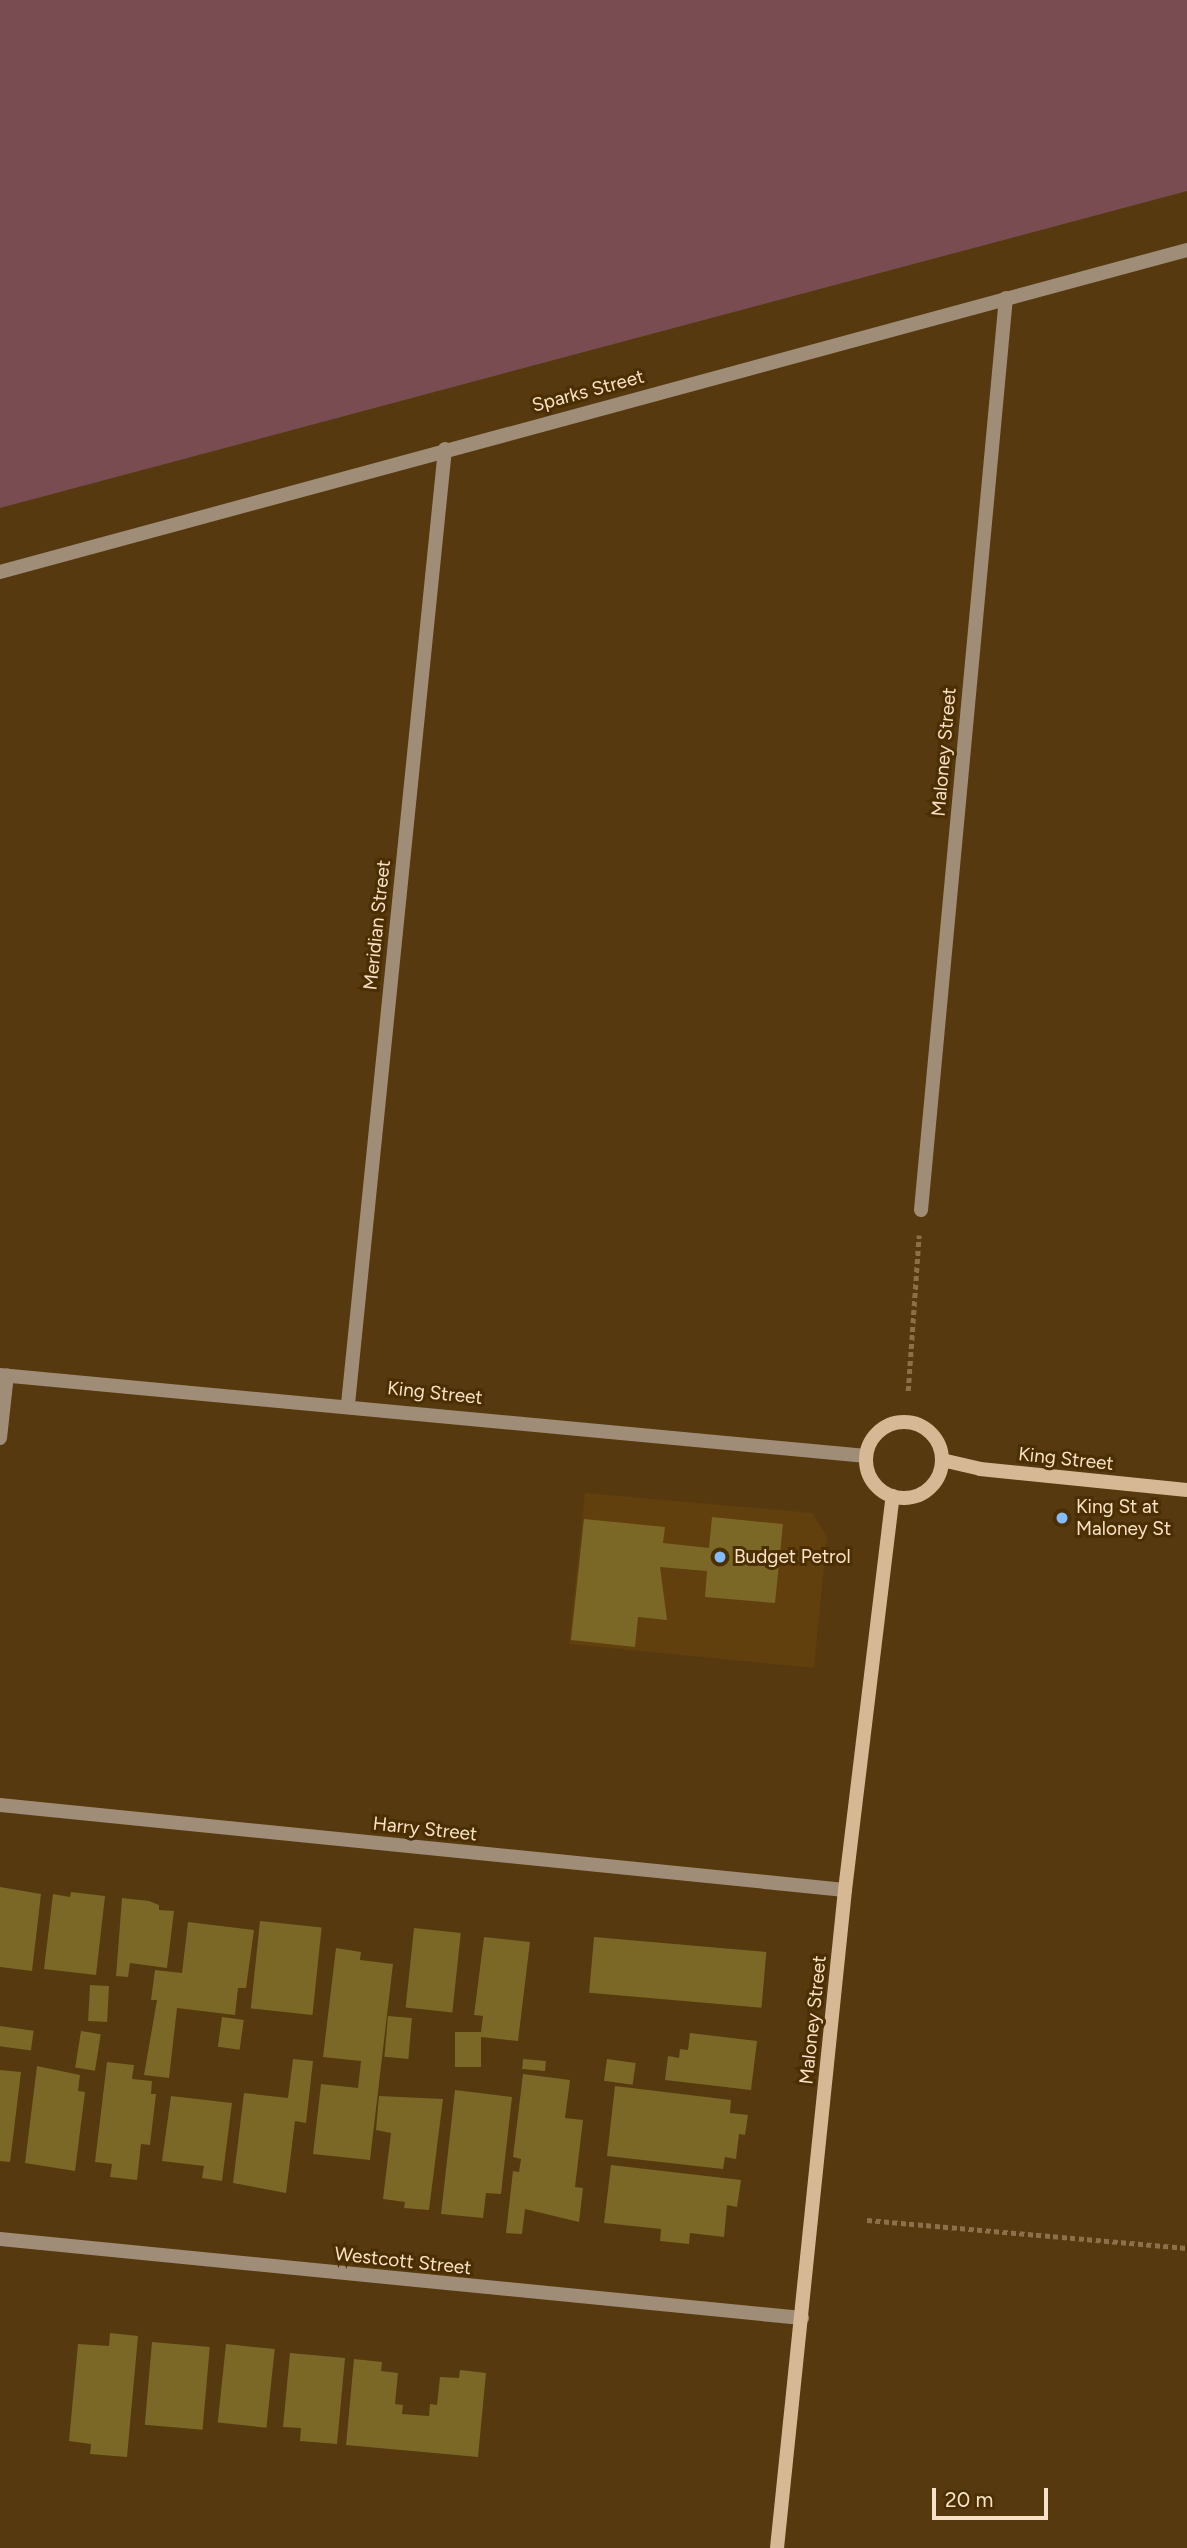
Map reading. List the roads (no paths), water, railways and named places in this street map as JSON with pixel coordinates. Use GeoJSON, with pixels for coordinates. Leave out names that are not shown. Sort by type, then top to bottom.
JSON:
{"type":"FeatureCollection","features":[{"type":"Feature","properties":{"kind":"main road"},"geometry":{"type":"LineString","coordinates":[[906,1422],[932,1434],[942,1460],[940,1473],[923,1493],[893,1496],[872,1480],[866,1456],[880,1431],[906,1422]]}},
{"type":"Feature","properties":{"kind":"main road","name":"King Street"},"geometry":{"type":"LineString","coordinates":[[942,1460],[980,1469],[1187,1490]]}},
{"type":"Feature","properties":{"kind":"main road","name":"Maloney Street"},"geometry":{"type":"LineString","coordinates":[[777,2548],[845,1890],[893,1496]]}},
{"type":"Feature","properties":{"kind":"street","name":"Sparks Street"},"geometry":{"type":"LineString","coordinates":[[0,572],[445,449],[1187,250]]}},
{"type":"Feature","properties":{"kind":"street","name":"Maloney Street"},"geometry":{"type":"LineString","coordinates":[[921,1210],[1006,299]]}},
{"type":"Feature","properties":{"kind":"street","name":"Meridian Street"},"geometry":{"type":"LineString","coordinates":[[348,1404],[445,449]]}},
{"type":"Feature","properties":{"kind":"street","name":"King Street"},"geometry":{"type":"LineString","coordinates":[[4,1375],[348,1404],[866,1456]]}},
{"type":"Feature","properties":{"kind":"street"},"geometry":{"type":"LineString","coordinates":[[0,1438],[4,1375]]}},
{"type":"Feature","properties":{"kind":"street","name":"Harry Street"},"geometry":{"type":"LineString","coordinates":[[0,1805],[845,1890]]}},
{"type":"Feature","properties":{"kind":"street","name":"Westcott Street"},"geometry":{"type":"LineString","coordinates":[[0,2239],[802,2318]]}},
{"type":"Feature","properties":{"kind":"place","name":"King St at Maloney St"},"geometry":{"type":"Point","coordinates":[1062,1518]}},
{"type":"Feature","properties":{"kind":"place","name":"Budget Petrol"},"geometry":{"type":"Point","coordinates":[720,1557]}}]}
